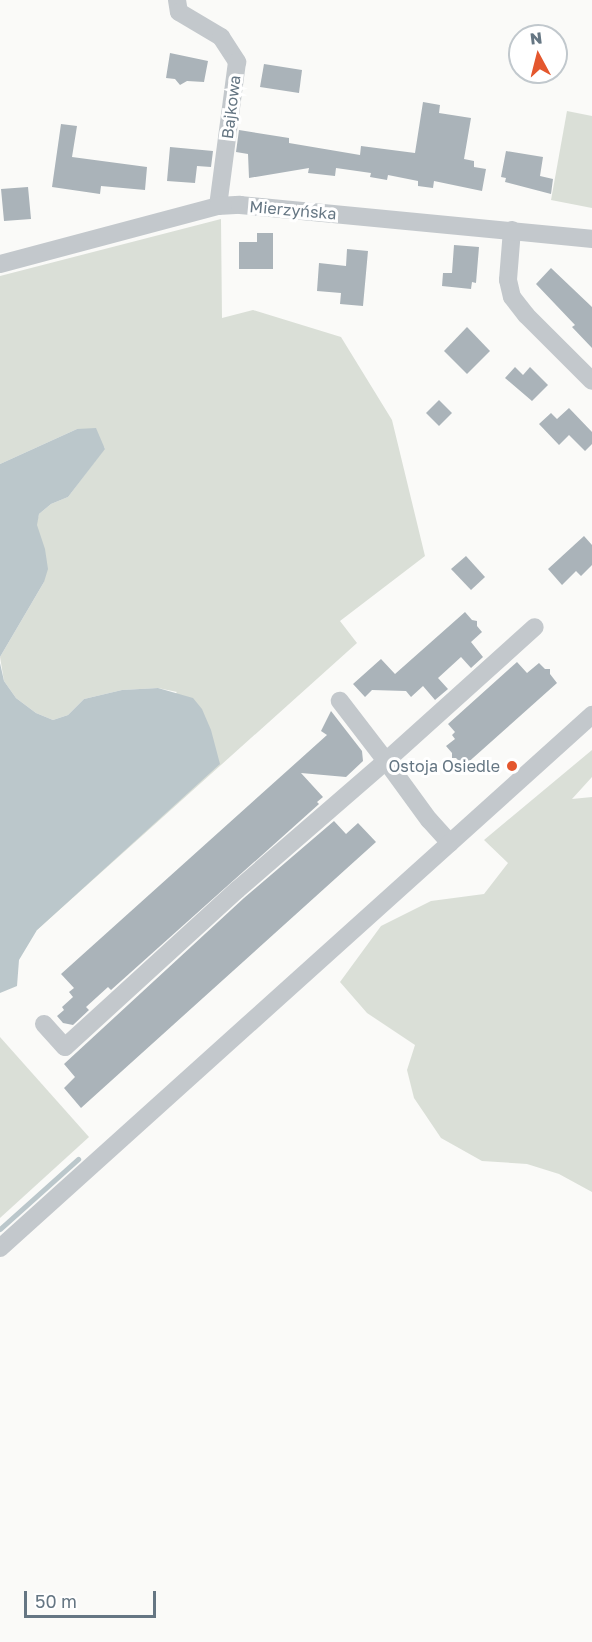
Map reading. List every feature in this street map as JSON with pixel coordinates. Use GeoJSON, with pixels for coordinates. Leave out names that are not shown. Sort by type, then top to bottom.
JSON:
{"type":"FeatureCollection","features":[{"type":"Feature","properties":{"kind":"street","name":"Bajkowa"},"geometry":{"type":"LineString","coordinates":[[177,0],[179,12],[221,37],[237,62],[218,206]]}},
{"type":"Feature","properties":{"kind":"street","name":"Mierzyńska"},"geometry":{"type":"LineString","coordinates":[[0,264],[218,206],[284,208],[592,239]]}},
{"type":"Feature","properties":{"kind":"street"},"geometry":{"type":"LineString","coordinates":[[512,231],[508,280],[512,297],[526,315],[592,381]]}},
{"type":"Feature","properties":{"kind":"street"},"geometry":{"type":"LineString","coordinates":[[44,1024],[65,1047],[237,890],[386,761],[535,627]]}},
{"type":"Feature","properties":{"kind":"street"},"geometry":{"type":"LineString","coordinates":[[340,700],[429,820],[450,843]]}},
{"type":"Feature","properties":{"kind":"street"},"geometry":{"type":"LineString","coordinates":[[0,1248],[592,715]]}},
{"type":"Feature","properties":{"kind":"shaded area"},"geometry":{"type":"Polygon","coordinates":[[[567,111],[592,116],[592,208],[551,200],[567,111]]]}},
{"type":"Feature","properties":{"kind":"shaded area"},"geometry":{"type":"Polygon","coordinates":[[[221,219],[222,318],[253,310],[341,337],[392,420],[425,556],[340,621],[357,643],[37,930],[0,880],[177,692],[158,688],[122,690],[84,699],[68,715],[53,720],[36,713],[16,698],[4,681],[0,657],[44,582],[36,525],[39,514],[51,504],[68,497],[105,448],[77,429],[0,464],[0,276],[221,219]]]}},
{"type":"Feature","properties":{"kind":"shaded area"},"geometry":{"type":"Polygon","coordinates":[[[96,428],[105,449],[68,497],[51,504],[39,514],[37,525],[45,549],[48,569],[44,582],[0,657],[0,464],[77,429],[96,428]]]}},
{"type":"Feature","properties":{"kind":"shaded area"},"geometry":{"type":"Polygon","coordinates":[[[0,663],[4,681],[16,698],[36,713],[53,720],[68,715],[84,699],[122,690],[158,688],[193,698],[202,709],[211,730],[220,764],[37,930],[19,960],[17,986],[0,993],[0,663]]]}},
{"type":"Feature","properties":{"kind":"shaded area"},"geometry":{"type":"Polygon","coordinates":[[[592,750],[592,777],[572,799],[592,797],[592,1192],[559,1174],[527,1164],[482,1161],[441,1138],[414,1098],[407,1070],[415,1045],[367,1013],[340,982],[381,926],[431,901],[484,894],[508,863],[484,840],[592,750]]]}},
{"type":"Feature","properties":{"kind":"shaded area"},"geometry":{"type":"Polygon","coordinates":[[[0,1037],[89,1137],[0,1218],[0,1037]]]}},
{"type":"Feature","properties":{"kind":"building"},"geometry":{"type":"Polygon","coordinates":[[[170,53],[208,61],[204,82],[187,81],[180,85],[175,79],[166,78],[170,53]]]}},
{"type":"Feature","properties":{"kind":"building"},"geometry":{"type":"Polygon","coordinates":[[[264,64],[302,70],[299,93],[260,87],[264,64]]]}},
{"type":"Feature","properties":{"kind":"building"},"geometry":{"type":"Polygon","coordinates":[[[423,102],[440,105],[439,113],[471,118],[464,159],[474,161],[474,167],[486,169],[482,191],[434,181],[433,188],[418,186],[418,181],[388,175],[387,180],[370,177],[371,173],[336,168],[335,176],[308,173],[309,168],[249,178],[248,154],[236,152],[239,130],[289,138],[289,143],[360,155],[361,146],[415,153],[423,102]]]}},
{"type":"Feature","properties":{"kind":"building"},"geometry":{"type":"Polygon","coordinates":[[[61,124],[77,126],[72,157],[147,167],[145,190],[101,186],[100,194],[52,187],[61,124]]]}},
{"type":"Feature","properties":{"kind":"building"},"geometry":{"type":"Polygon","coordinates":[[[170,147],[213,151],[211,167],[197,166],[195,183],[167,181],[170,147]]]}},
{"type":"Feature","properties":{"kind":"building"},"geometry":{"type":"Polygon","coordinates":[[[506,151],[543,157],[540,176],[553,179],[551,194],[505,182],[506,178],[501,177],[506,151]]]}},
{"type":"Feature","properties":{"kind":"building"},"geometry":{"type":"Polygon","coordinates":[[[28,187],[31,219],[4,221],[1,189],[28,187]]]}},
{"type":"Feature","properties":{"kind":"building"},"geometry":{"type":"Polygon","coordinates":[[[257,233],[273,233],[273,269],[239,269],[239,242],[257,242],[257,233]]]}},
{"type":"Feature","properties":{"kind":"building"},"geometry":{"type":"Polygon","coordinates":[[[454,245],[479,247],[476,283],[472,282],[471,289],[442,286],[443,273],[452,273],[454,245]]]}},
{"type":"Feature","properties":{"kind":"building"},"geometry":{"type":"Polygon","coordinates":[[[347,249],[368,251],[363,306],[340,304],[341,293],[317,291],[319,263],[346,266],[347,249]]]}},
{"type":"Feature","properties":{"kind":"building"},"geometry":{"type":"Polygon","coordinates":[[[551,268],[592,307],[592,348],[572,327],[575,325],[536,284],[551,268]]]}},
{"type":"Feature","properties":{"kind":"building"},"geometry":{"type":"Polygon","coordinates":[[[467,327],[490,351],[467,374],[444,351],[467,327]]]}},
{"type":"Feature","properties":{"kind":"building"},"geometry":{"type":"Polygon","coordinates":[[[515,367],[523,375],[530,367],[548,385],[532,401],[505,378],[515,367]]]}},
{"type":"Feature","properties":{"kind":"building"},"geometry":{"type":"Polygon","coordinates":[[[439,400],[452,413],[439,426],[426,413],[439,400]]]}},
{"type":"Feature","properties":{"kind":"building"},"geometry":{"type":"Polygon","coordinates":[[[569,408],[592,432],[592,444],[585,451],[569,435],[559,445],[539,424],[551,413],[557,419],[569,408]]]}},
{"type":"Feature","properties":{"kind":"building"},"geometry":{"type":"Polygon","coordinates":[[[584,536],[592,545],[592,565],[581,576],[576,571],[562,585],[548,569],[584,536]]]}},
{"type":"Feature","properties":{"kind":"building"},"geometry":{"type":"Polygon","coordinates":[[[466,556],[485,577],[471,590],[451,569],[466,556]]]}},
{"type":"Feature","properties":{"kind":"building"},"geometry":{"type":"Polygon","coordinates":[[[465,612],[472,620],[477,621],[477,626],[482,632],[471,642],[483,657],[471,668],[461,657],[438,678],[448,689],[435,700],[423,686],[411,697],[406,691],[372,690],[365,697],[353,684],[381,659],[395,674],[465,612]]]}},
{"type":"Feature","properties":{"kind":"building"},"geometry":{"type":"Polygon","coordinates":[[[517,662],[527,673],[539,663],[545,669],[550,669],[550,674],[557,683],[464,766],[456,758],[452,758],[452,753],[446,746],[455,739],[452,735],[455,732],[448,724],[517,662]]]}},
{"type":"Feature","properties":{"kind":"building"},"geometry":{"type":"Polygon","coordinates":[[[331,711],[362,751],[363,761],[346,777],[301,773],[323,797],[317,802],[319,804],[111,990],[108,987],[86,1007],[89,1010],[73,1025],[63,1023],[57,1016],[64,1010],[62,1007],[73,997],[69,992],[74,988],[61,974],[327,735],[321,731],[331,711]]]}},
{"type":"Feature","properties":{"kind":"building"},"geometry":{"type":"Polygon","coordinates":[[[334,821],[346,834],[358,823],[376,842],[81,1108],[64,1088],[75,1077],[64,1064],[244,898],[334,821]]]}},
{"type":"Feature","properties":{"kind":"waterway"},"geometry":{"type":"LineString","coordinates":[[0,1229],[78,1159]]}},
{"type":"Feature","properties":{"kind":"place","name":"Ostoja Osiedle"},"geometry":{"type":"Point","coordinates":[512,766]}}]}
